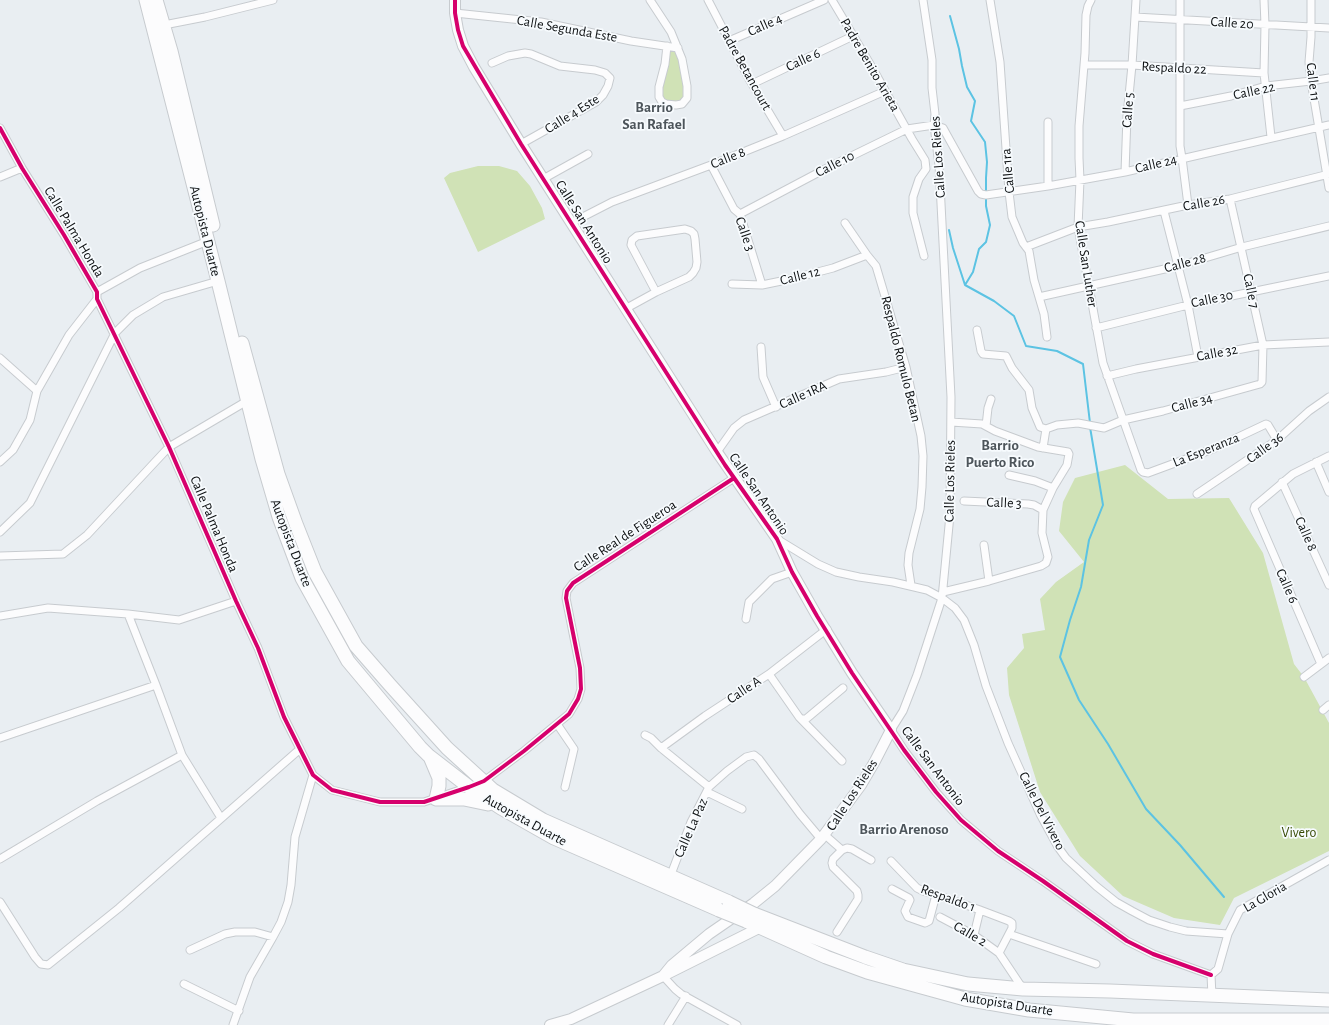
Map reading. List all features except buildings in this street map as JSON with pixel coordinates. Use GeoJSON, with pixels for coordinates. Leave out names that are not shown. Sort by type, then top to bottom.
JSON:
{"type":"FeatureCollection","features":[{"type":"Feature","properties":{"kind":"highway","name":"Autopista Duarte"},"geometry":{"type":"LineString","coordinates":[[146,0],[208,241],[247,401],[277,510],[302,578],[348,661],[420,747],[469,788],[554,838],[724,906]]}},
{"type":"Feature","properties":{"kind":"highway","name":"Autopista Duarte"},"geometry":{"type":"LineString","coordinates":[[156,0],[171,51],[216,239],[273,457],[296,524],[315,572],[356,646],[446,748],[494,790],[543,820],[670,877],[724,906]]}},
{"type":"Feature","properties":{"kind":"highway"},"geometry":{"type":"LineString","coordinates":[[429,756],[439,778],[436,799],[464,799],[501,808]]}},
{"type":"Feature","properties":{"kind":"highway"},"geometry":{"type":"LineString","coordinates":[[724,906],[751,912]]}},
{"type":"Feature","properties":{"kind":"highway","name":"Autopista Duarte"},"geometry":{"type":"LineString","coordinates":[[751,912],[761,927],[826,957],[867,972],[965,999],[1029,1010],[1163,1023],[1329,1020]]}},
{"type":"Feature","properties":{"kind":"highway","name":"Autopista Duarte"},"geometry":{"type":"LineString","coordinates":[[751,912],[865,957],[903,970],[968,984],[1023,989],[1329,1000]]}},
{"type":"Feature","properties":{"kind":"street"},"geometry":{"type":"LineString","coordinates":[[164,25],[273,0]]}},
{"type":"Feature","properties":{"kind":"street","name":"Calle San Antonio"},"geometry":{"type":"LineString","coordinates":[[455,0],[455,13],[463,46],[521,144],[717,452],[777,540],[792,572],[852,673],[904,750],[936,792],[961,820],[998,851],[1127,941],[1153,954],[1211,975]]}},
{"type":"Feature","properties":{"kind":"street"},"geometry":{"type":"LineString","coordinates":[[650,0],[670,32],[682,59],[687,86],[687,93],[682,104],[676,105],[662,102],[659,98],[658,93],[665,64],[667,46]]}},
{"type":"Feature","properties":{"kind":"street","name":"Padre Betancourt"},"geometry":{"type":"LineString","coordinates":[[708,0],[752,84],[783,136]]}},
{"type":"Feature","properties":{"kind":"street","name":"Calle 4"},"geometry":{"type":"LineString","coordinates":[[729,41],[824,0]]}},
{"type":"Feature","properties":{"kind":"street","name":"Padre Benito Arieta"},"geometry":{"type":"LineString","coordinates":[[832,0],[925,160],[926,170],[919,179],[913,197],[913,213],[924,256]]}},
{"type":"Feature","properties":{"kind":"street","name":"Calle Los Rieles"},"geometry":{"type":"LineString","coordinates":[[663,976],[672,965],[709,934],[751,912],[823,837],[860,785],[903,710],[917,675],[943,595],[950,515],[951,390],[939,165],[934,125],[935,114],[932,88],[932,60],[923,0]]}},
{"type":"Feature","properties":{"kind":"street","name":"Calle 1ra"},"geometry":{"type":"LineString","coordinates":[[990,0],[1000,62],[1012,217],[1028,252],[1044,314],[1047,337]]}},
{"type":"Feature","properties":{"kind":"street","name":"Calle San Luther"},"geometry":{"type":"LineString","coordinates":[[1091,0],[1086,15],[1079,126],[1080,180],[1078,227],[1103,363],[1141,470],[1144,472]]}},
{"type":"Feature","properties":{"kind":"street","name":"Calle 5"},"geometry":{"type":"LineString","coordinates":[[1125,172],[1127,116],[1136,0]]}},
{"type":"Feature","properties":{"kind":"street"},"geometry":{"type":"LineString","coordinates":[[1180,0],[1180,146],[1188,205]]}},
{"type":"Feature","properties":{"kind":"street"},"geometry":{"type":"LineString","coordinates":[[1264,0],[1264,72],[1272,137]]}},
{"type":"Feature","properties":{"kind":"street","name":"Calle 11"},"geometry":{"type":"LineString","coordinates":[[1311,0],[1311,81],[1328,174],[1329,188]]}},
{"type":"Feature","properties":{"kind":"street","name":"Calle Segunda Este"},"geometry":{"type":"LineString","coordinates":[[455,13],[541,22],[631,41],[678,48]]}},
{"type":"Feature","properties":{"kind":"street","name":"Calle 20"},"geometry":{"type":"LineString","coordinates":[[1135,17],[1329,28]]}},
{"type":"Feature","properties":{"kind":"street","name":"Calle 6"},"geometry":{"type":"LineString","coordinates":[[752,84],[853,36]]}},
{"type":"Feature","properties":{"kind":"street","name":"Calle 4 Este"},"geometry":{"type":"LineString","coordinates":[[492,63],[508,56],[525,53],[560,66],[595,70],[606,73],[610,78],[603,95],[596,102],[521,144]]}},
{"type":"Feature","properties":{"kind":"street","name":"Respaldo 22"},"geometry":{"type":"LineString","coordinates":[[1084,65],[1132,65],[1264,72]]}},
{"type":"Feature","properties":{"kind":"street","name":"Calle 22"},"geometry":{"type":"LineString","coordinates":[[1180,106],[1230,96],[1266,86],[1329,78]]}},
{"type":"Feature","properties":{"kind":"street","name":"Calle 8"},"geometry":{"type":"LineString","coordinates":[[571,223],[612,202],[783,136],[885,91]]}},
{"type":"Feature","properties":{"kind":"street"},"geometry":{"type":"LineString","coordinates":[[1048,122],[1048,186]]}},
{"type":"Feature","properties":{"kind":"street","name":"Calle 24"},"geometry":{"type":"LineString","coordinates":[[934,125],[943,128],[978,191],[981,194],[986,195],[1048,186],[1125,172],[1329,124]]}},
{"type":"Feature","properties":{"kind":"street","name":"Calle 10"},"geometry":{"type":"LineString","coordinates":[[740,214],[827,168],[907,129],[934,125]]}},
{"type":"Feature","properties":{"kind":"street","name":"Calle Palma Honda"},"geometry":{"type":"LineString","coordinates":[[0,128],[22,168],[64,235],[97,295],[169,447],[258,648],[284,717],[313,775],[332,790],[380,802],[424,802],[469,788],[484,781]]}},
{"type":"Feature","properties":{"kind":"street"},"geometry":{"type":"LineString","coordinates":[[543,179],[588,154]]}},
{"type":"Feature","properties":{"kind":"street","name":"Calle 3"},"geometry":{"type":"LineString","coordinates":[[711,165],[734,209],[740,214],[762,285]]}},
{"type":"Feature","properties":{"kind":"street"},"geometry":{"type":"LineString","coordinates":[[0,178],[22,168]]}},
{"type":"Feature","properties":{"kind":"street","name":"Calle 26"},"geometry":{"type":"LineString","coordinates":[[1026,247],[1078,227],[1230,198],[1328,174]]}},
{"type":"Feature","properties":{"kind":"street","name":"Calle 7"},"geometry":{"type":"LineString","coordinates":[[1230,198],[1263,344],[1262,382],[1260,384]]}},
{"type":"Feature","properties":{"kind":"street"},"geometry":{"type":"LineString","coordinates":[[1164,211],[1188,304],[1198,357]]}},
{"type":"Feature","properties":{"kind":"street","name":"Respaldo Romulo Betan"},"geometry":{"type":"LineString","coordinates":[[845,223],[876,266],[906,367],[920,436],[923,456],[922,487],[920,509],[909,553],[908,565],[911,585]]}},
{"type":"Feature","properties":{"kind":"street","name":"Calle 28"},"geometry":{"type":"LineString","coordinates":[[1039,297],[1178,266],[1242,247],[1329,226]]}},
{"type":"Feature","properties":{"kind":"street"},"geometry":{"type":"LineString","coordinates":[[625,309],[656,292],[689,277],[693,273],[697,262],[695,239],[694,234],[691,231],[685,229],[636,236],[632,240],[632,245],[656,292]]}},
{"type":"Feature","properties":{"kind":"street"},"geometry":{"type":"LineString","coordinates":[[0,462],[13,450],[30,420],[38,391],[69,335],[97,295],[140,268],[208,241]]}},
{"type":"Feature","properties":{"kind":"street","name":"Calle 12"},"geometry":{"type":"LineString","coordinates":[[732,284],[762,285],[792,279],[833,268],[867,255]]}},
{"type":"Feature","properties":{"kind":"street","name":"Calle 30"},"geometry":{"type":"LineString","coordinates":[[1096,328],[1188,304],[1329,276]]}},
{"type":"Feature","properties":{"kind":"street"},"geometry":{"type":"LineString","coordinates":[[0,532],[30,503],[115,333],[132,315],[163,297],[218,282]]}},
{"type":"Feature","properties":{"kind":"street"},"geometry":{"type":"LineString","coordinates":[[977,330],[981,351],[983,354],[1006,356],[1012,368],[1029,390],[1032,408],[1040,426],[1046,429],[1043,448]]}},
{"type":"Feature","properties":{"kind":"street","name":"Calle 32"},"geometry":{"type":"LineString","coordinates":[[1107,376],[1263,344],[1329,342]]}},
{"type":"Feature","properties":{"kind":"street"},"geometry":{"type":"LineString","coordinates":[[761,347],[763,377],[776,407]]}},
{"type":"Feature","properties":{"kind":"street"},"geometry":{"type":"LineString","coordinates":[[0,358],[38,391]]}},
{"type":"Feature","properties":{"kind":"street","name":"Calle 1RA"},"geometry":{"type":"LineString","coordinates":[[717,452],[734,428],[744,420],[839,379],[886,372],[906,367]]}},
{"type":"Feature","properties":{"kind":"street","name":"Calle 34"},"geometry":{"type":"LineString","coordinates":[[1046,429],[1056,425],[1078,423],[1104,428],[1123,420],[1163,411],[1260,384]]}},
{"type":"Feature","properties":{"kind":"street","name":"Calle 36"},"geometry":{"type":"LineString","coordinates":[[1197,494],[1277,440],[1309,411],[1329,397]]}},
{"type":"Feature","properties":{"kind":"street"},"geometry":{"type":"LineString","coordinates":[[986,426],[988,408],[991,399]]}},
{"type":"Feature","properties":{"kind":"street"},"geometry":{"type":"LineString","coordinates":[[0,556],[63,554],[87,535],[169,447],[247,401]]}},
{"type":"Feature","properties":{"kind":"street"},"geometry":{"type":"LineString","coordinates":[[943,595],[1041,566],[1048,561],[1042,534],[1043,510],[1067,465],[1069,453],[1043,448],[995,431],[982,424],[951,422]]}},
{"type":"Feature","properties":{"kind":"street","name":"La Esperanza"},"geometry":{"type":"LineString","coordinates":[[1144,472],[1148,473],[1213,449],[1267,424],[1277,440]]}},
{"type":"Feature","properties":{"kind":"street"},"geometry":{"type":"LineString","coordinates":[[1282,482],[1293,474],[1329,456]]}},
{"type":"Feature","properties":{"kind":"street"},"geometry":{"type":"LineString","coordinates":[[1316,462],[1329,492]]}},
{"type":"Feature","properties":{"kind":"street"},"geometry":{"type":"LineString","coordinates":[[1009,474],[1054,488]]}},
{"type":"Feature","properties":{"kind":"street","name":"Calle Real de Figueroa"},"geometry":{"type":"LineString","coordinates":[[484,781],[524,751],[569,714],[578,699],[581,689],[580,668],[566,598],[567,591],[573,583],[734,478]]}},
{"type":"Feature","properties":{"kind":"street","name":"Calle 6"},"geometry":{"type":"LineString","coordinates":[[1282,482],[1255,506],[1254,509],[1322,664]]}},
{"type":"Feature","properties":{"kind":"street","name":"Calle 8"},"geometry":{"type":"LineString","coordinates":[[1282,482],[1329,585]]}},
{"type":"Feature","properties":{"kind":"street","name":"Calle 3"},"geometry":{"type":"LineString","coordinates":[[964,501],[1034,504],[1043,510]]}},
{"type":"Feature","properties":{"kind":"street","name":"Calle Del Vivero"},"geometry":{"type":"LineString","coordinates":[[777,540],[818,564],[836,572],[911,585],[943,595],[956,608],[964,620],[974,645],[986,686],[1008,743],[1040,814],[1058,848],[1066,858],[1096,886],[1116,902],[1149,920],[1176,928],[1204,933],[1228,934]]}},
{"type":"Feature","properties":{"kind":"street"},"geometry":{"type":"LineString","coordinates":[[984,545],[989,581]]}},
{"type":"Feature","properties":{"kind":"street"},"geometry":{"type":"LineString","coordinates":[[746,619],[749,602],[772,579],[792,572]]}},
{"type":"Feature","properties":{"kind":"street"},"geometry":{"type":"LineString","coordinates":[[0,616],[48,608],[128,614],[179,620],[236,601]]}},
{"type":"Feature","properties":{"kind":"street"},"geometry":{"type":"LineString","coordinates":[[128,614],[182,755],[221,818]]}},
{"type":"Feature","properties":{"kind":"street","name":"Calle A"},"geometry":{"type":"LineString","coordinates":[[661,748],[705,716],[769,674],[826,630]]}},
{"type":"Feature","properties":{"kind":"street"},"geometry":{"type":"LineString","coordinates":[[1304,677],[1329,658]]}},
{"type":"Feature","properties":{"kind":"street"},"geometry":{"type":"LineString","coordinates":[[769,674],[799,717],[842,761]]}},
{"type":"Feature","properties":{"kind":"street"},"geometry":{"type":"LineString","coordinates":[[0,738],[156,685]]}},
{"type":"Feature","properties":{"kind":"street"},"geometry":{"type":"LineString","coordinates":[[802,719],[806,719],[843,688]]}},
{"type":"Feature","properties":{"kind":"street"},"geometry":{"type":"LineString","coordinates":[[1323,710],[1329,705]]}},
{"type":"Feature","properties":{"kind":"street"},"geometry":{"type":"LineString","coordinates":[[557,724],[574,749],[565,787]]}},
{"type":"Feature","properties":{"kind":"street"},"geometry":{"type":"LineString","coordinates":[[645,735],[651,738],[708,790],[742,809]]}},
{"type":"Feature","properties":{"kind":"street"},"geometry":{"type":"LineString","coordinates":[[0,902],[35,958],[41,964],[48,965],[119,908],[300,749]]}},
{"type":"Feature","properties":{"kind":"street"},"geometry":{"type":"LineString","coordinates":[[0,859],[97,801],[182,755]]}},
{"type":"Feature","properties":{"kind":"street","name":"Calle La Paz"},"geometry":{"type":"LineString","coordinates":[[670,877],[691,822],[708,790],[727,771],[746,757],[754,755],[758,759],[800,814],[823,837]]}},
{"type":"Feature","properties":{"kind":"street"},"geometry":{"type":"LineString","coordinates":[[234,1025],[250,977],[281,922],[288,902],[296,837],[313,775]]}},
{"type":"Feature","properties":{"kind":"street"},"geometry":{"type":"LineString","coordinates":[[823,837],[842,850]]}},
{"type":"Feature","properties":{"kind":"street"},"geometry":{"type":"LineString","coordinates":[[837,932],[858,899],[858,895],[857,891],[834,867],[832,863],[833,859],[842,850],[852,848],[871,860]]}},
{"type":"Feature","properties":{"kind":"street","name":"La Gloria"},"geometry":{"type":"LineString","coordinates":[[1211,975],[1218,969],[1228,934],[1240,910],[1329,860]]}},
{"type":"Feature","properties":{"kind":"street","name":"Respaldo 1"},"geometry":{"type":"LineString","coordinates":[[891,861],[917,888],[1009,921],[1012,923],[1012,928],[1009,934]]}},
{"type":"Feature","properties":{"kind":"street"},"geometry":{"type":"LineString","coordinates":[[892,889],[909,898],[910,900],[905,911],[908,917],[925,923],[929,922],[936,895]]}},
{"type":"Feature","properties":{"kind":"street"},"geometry":{"type":"LineString","coordinates":[[974,935],[980,910]]}},
{"type":"Feature","properties":{"kind":"street","name":"Calle 2"},"geometry":{"type":"LineString","coordinates":[[940,917],[974,935],[999,953]]}},
{"type":"Feature","properties":{"kind":"street"},"geometry":{"type":"LineString","coordinates":[[550,1025],[571,1019],[663,976],[761,927]]}},
{"type":"Feature","properties":{"kind":"street"},"geometry":{"type":"LineString","coordinates":[[190,950],[225,934],[235,932],[255,932],[273,937]]}},
{"type":"Feature","properties":{"kind":"street"},"geometry":{"type":"LineString","coordinates":[[1023,989],[999,953],[1009,934],[1096,964]]}},
{"type":"Feature","properties":{"kind":"street"},"geometry":{"type":"LineString","coordinates":[[1211,975],[1212,996]]}},
{"type":"Feature","properties":{"kind":"street"},"geometry":{"type":"LineString","coordinates":[[663,976],[675,989],[737,1025]]}},
{"type":"Feature","properties":{"kind":"street"},"geometry":{"type":"LineString","coordinates":[[184,984],[239,1011]]}},
{"type":"Feature","properties":{"kind":"street"},"geometry":{"type":"LineString","coordinates":[[668,1025],[686,996]]}},
{"type":"Feature","properties":{"kind":"green space"},"geometry":{"type":"Polygon","coordinates":[[[670,51],[676,52],[681,60],[686,93],[682,100],[667,102],[664,101],[659,92],[670,51]]]}},
{"type":"Feature","properties":{"kind":"green space"},"geometry":{"type":"Polygon","coordinates":[[[478,166],[499,166],[517,171],[530,186],[542,208],[545,219],[478,252],[444,178],[450,173],[478,166]]]}},
{"type":"Feature","properties":{"kind":"green space","name":"Vivero"},"geometry":{"type":"Polygon","coordinates":[[[1125,465],[1168,499],[1229,498],[1263,553],[1294,664],[1304,677],[1329,723],[1329,851],[1234,898],[1220,925],[1174,918],[1123,896],[1080,856],[1040,792],[1009,695],[1007,668],[1024,648],[1022,634],[1045,630],[1040,599],[1056,582],[1084,562],[1059,531],[1063,502],[1075,478],[1125,465]]]}},
{"type":"Feature","properties":{"kind":"waterway"},"geometry":{"type":"LineString","coordinates":[[950,16],[967,87],[975,101],[971,121],[985,142],[987,162],[986,193]]}},
{"type":"Feature","properties":{"kind":"waterway"},"geometry":{"type":"LineString","coordinates":[[965,285],[973,272],[979,249],[986,242],[990,225],[986,206],[986,197]]}},
{"type":"Feature","properties":{"kind":"waterway"},"geometry":{"type":"LineString","coordinates":[[949,230],[965,285],[994,301],[1014,316],[1026,346],[1057,351],[1083,364],[1090,423]]}},
{"type":"Feature","properties":{"kind":"waterway"},"geometry":{"type":"LineString","coordinates":[[1090,427],[1103,505],[1089,540],[1081,587],[1060,657],[1079,700],[1108,744],[1146,809],[1180,845],[1224,897]]}},
{"type":"Feature","properties":{"kind":"cycle path"},"geometry":{"type":"LineString","coordinates":[[455,0],[455,13],[463,46],[521,144],[725,465],[777,539],[792,572],[852,673],[904,750],[936,792],[961,820],[998,851],[1127,941],[1153,954],[1211,975]]}},
{"type":"Feature","properties":{"kind":"cycle path"},"geometry":{"type":"LineString","coordinates":[[0,128],[22,168],[64,235],[97,292],[97,299],[169,447],[258,648],[284,717],[313,775],[332,790],[380,802],[424,802],[484,781],[524,751],[569,714],[578,699],[581,689],[580,668],[566,598],[567,591],[573,583],[734,478]]}},
{"type":"Feature","properties":{"kind":"district","name":"Barrio San Rafael"},"geometry":{"type":"Point","coordinates":[654,116]}},
{"type":"Feature","properties":{"kind":"district","name":"Barrio Puerto Rico"},"geometry":{"type":"Point","coordinates":[1000,454]}},
{"type":"Feature","properties":{"kind":"district","name":"Barrio Arenoso"},"geometry":{"type":"Point","coordinates":[904,829]}}]}
